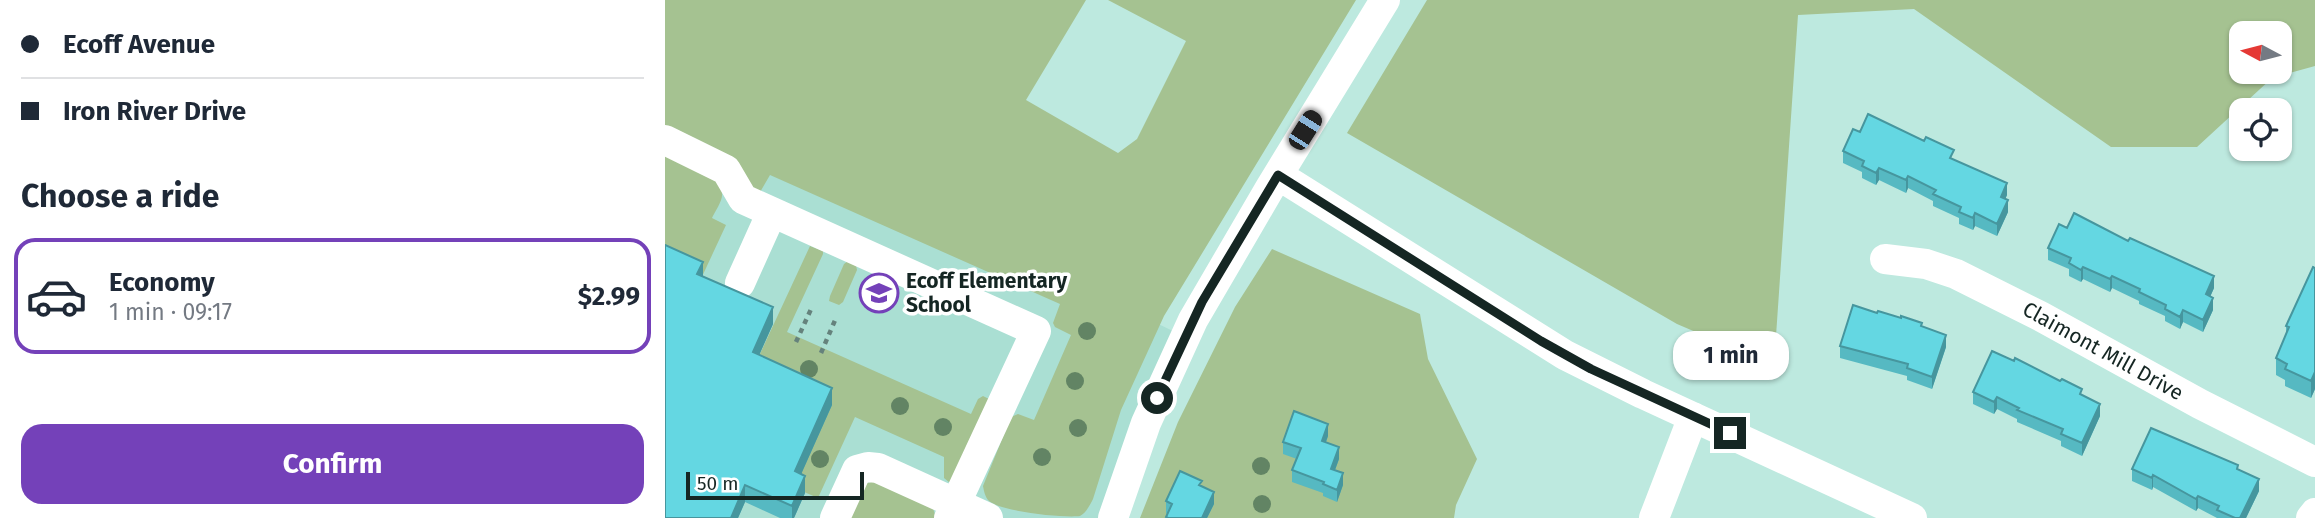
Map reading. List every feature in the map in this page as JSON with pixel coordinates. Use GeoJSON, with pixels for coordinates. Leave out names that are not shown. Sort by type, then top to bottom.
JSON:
{"type":"FeatureCollection","features":[{"type":"Feature","properties":{"kind":"street"},"geometry":{"type":"LineString","coordinates":[[1113,518],[1146,424],[1177,351],[1212,285],[1385,0]]}},
{"type":"Feature","properties":{"kind":"street"},"geometry":{"type":"LineString","coordinates":[[665,139],[726,170],[743,199],[1036,331],[952,511]]}},
{"type":"Feature","properties":{"kind":"street"},"geometry":{"type":"LineString","coordinates":[[1278,175],[1541,341],[1591,369],[1912,518]]}},
{"type":"Feature","properties":{"kind":"street"},"geometry":{"type":"LineString","coordinates":[[740,283],[772,212]]}},
{"type":"Feature","properties":{"kind":"street","name":"Claimont Mill Drive"},"geometry":{"type":"LineString","coordinates":[[1885,259],[1926,264],[1956,274],[2315,462]]}},
{"type":"Feature","properties":{"kind":"street"},"geometry":{"type":"LineString","coordinates":[[1654,518],[1693,417]]}},
{"type":"Feature","properties":{"kind":"street"},"geometry":{"type":"LineString","coordinates":[[835,518],[857,470],[868,467],[878,468],[952,511],[988,518]]}},
{"type":"Feature","properties":{"kind":"street"},"geometry":{"type":"LineString","coordinates":[[2311,518],[2315,513]]}},
{"type":"Feature","properties":{"kind":"path"},"geometry":{"type":"LineString","coordinates":[[796,342],[811,307]]}},
{"type":"Feature","properties":{"kind":"path"},"geometry":{"type":"LineString","coordinates":[[821,353],[836,318]]}},
{"type":"Feature","properties":{"kind":"shaded area"},"geometry":{"type":"Polygon","coordinates":[[[665,0],[1086,0],[1026,100],[1118,153],[1137,139],[1186,41],[1108,0],[1356,0],[1164,316],[1121,410],[1093,499],[1082,515],[1072,516],[1033,513],[996,505],[989,501],[983,486],[1011,417],[1018,414],[1034,420],[1071,335],[1055,327],[1053,323],[1060,304],[770,175],[759,194],[665,128],[665,0]]]}},
{"type":"Feature","properties":{"kind":"shaded area"},"geometry":{"type":"Polygon","coordinates":[[[1427,0],[2315,0],[2315,66],[2293,72],[2293,21],[2229,21],[2229,84],[2265,84],[2250,98],[2229,98],[2229,118],[2197,147],[2111,147],[1914,9],[1798,15],[1776,336],[1740,351],[1677,324],[1347,133],[1427,0]]]}},
{"type":"Feature","properties":{"kind":"shaded area","name":"Ecoff Elementary School"},"geometry":{"type":"Polygon","coordinates":[[[665,86],[1177,333],[1111,518],[665,518],[665,86]]]}},
{"type":"Feature","properties":{"kind":"shaded area"},"geometry":{"type":"Polygon","coordinates":[[[665,152],[707,173],[715,179],[722,193],[712,218],[726,225],[700,281],[665,266],[665,152]]]}},
{"type":"Feature","properties":{"kind":"shaded area"},"geometry":{"type":"Polygon","coordinates":[[[810,246],[823,251],[823,254],[787,332],[971,414],[978,399],[983,396],[989,399],[950,483],[944,478],[944,457],[855,417],[818,498],[795,488],[753,369],[810,246]]]}},
{"type":"Feature","properties":{"kind":"shaded area"},"geometry":{"type":"Polygon","coordinates":[[[1272,249],[1420,314],[1428,359],[1477,459],[1456,505],[1454,518],[1140,518],[1178,422],[1235,307],[1272,249]]]}},
{"type":"Feature","properties":{"kind":"shaded area"},"geometry":{"type":"Polygon","coordinates":[[[848,261],[856,265],[857,270],[843,302],[839,305],[829,301],[830,296],[844,264],[848,261]]]}},
{"type":"Feature","properties":{"kind":"shaded area"},"geometry":{"type":"Polygon","coordinates":[[[875,481],[932,505],[936,518],[848,518],[867,483],[875,481]]]}},
{"type":"Feature","properties":{"kind":"building"},"geometry":{"type":"Polygon","coordinates":[[[1868,114],[1924,141],[1926,137],[1954,150],[1950,158],[2007,183],[2001,197],[2008,200],[1997,224],[1975,213],[1973,218],[1959,212],[1961,207],[1933,194],[1936,190],[1908,176],[1906,180],[1879,168],[1876,173],[1862,166],[1864,161],[1843,151],[1853,129],[1860,132],[1868,114]]]}},
{"type":"Feature","properties":{"kind":"building"},"geometry":{"type":"Polygon","coordinates":[[[2074,213],[2128,241],[2130,238],[2214,276],[2206,294],[2213,298],[2203,320],[2183,310],[2180,317],[2165,309],[2166,305],[2139,292],[2140,289],[2112,276],[2110,279],[2083,267],[2081,270],[2069,263],[2071,258],[2048,248],[2059,224],[2067,228],[2074,213]]]}},
{"type":"Feature","properties":{"kind":"building"},"geometry":{"type":"Polygon","coordinates":[[[665,245],[703,262],[697,274],[773,307],[753,352],[832,388],[795,471],[805,476],[792,506],[745,485],[731,518],[665,518],[665,245]]]}},
{"type":"Feature","properties":{"kind":"building"},"geometry":{"type":"Polygon","coordinates":[[[2313,267],[2315,372],[2311,381],[2285,369],[2287,364],[2276,358],[2289,327],[2286,326],[2313,267]]]}},
{"type":"Feature","properties":{"kind":"building"},"geometry":{"type":"Polygon","coordinates":[[[1853,305],[1877,313],[1878,311],[1901,316],[1946,335],[1932,377],[1907,368],[1908,364],[1840,346],[1853,305]]]}},
{"type":"Feature","properties":{"kind":"building"},"geometry":{"type":"Polygon","coordinates":[[[1992,351],[2014,361],[2015,358],[2060,381],[2062,379],[2082,389],[2080,394],[2100,404],[2082,443],[2061,434],[2063,429],[2017,410],[2019,408],[1997,397],[1994,402],[1973,392],[1992,351]]]}},
{"type":"Feature","properties":{"kind":"building"},"geometry":{"type":"Polygon","coordinates":[[[1294,411],[1328,424],[1322,441],[1339,447],[1331,469],[1343,473],[1337,490],[1292,470],[1301,448],[1283,442],[1294,411]]]}},
{"type":"Feature","properties":{"kind":"building"},"geometry":{"type":"Polygon","coordinates":[[[2151,428],[2238,465],[2237,469],[2259,479],[2240,518],[2217,510],[2219,506],[2198,496],[2196,499],[2153,475],[2152,478],[2132,469],[2151,428]]]}},
{"type":"Feature","properties":{"kind":"building"},"geometry":{"type":"Polygon","coordinates":[[[1180,471],[1202,481],[1199,485],[1214,492],[1202,518],[1166,517],[1172,504],[1166,501],[1180,471]]]}},
{"type":"Feature","properties":{"kind":"place","name":"Ecoff Elementary School"},"geometry":{"type":"Point","coordinates":[879,293]}},
{"type":"Feature","properties":{"kind":"route"},"geometry":{"type":"LineString","coordinates":[[1157,398],[1202,302],[1278,175],[1541,341],[1591,369],[1730,433]]}}]}
